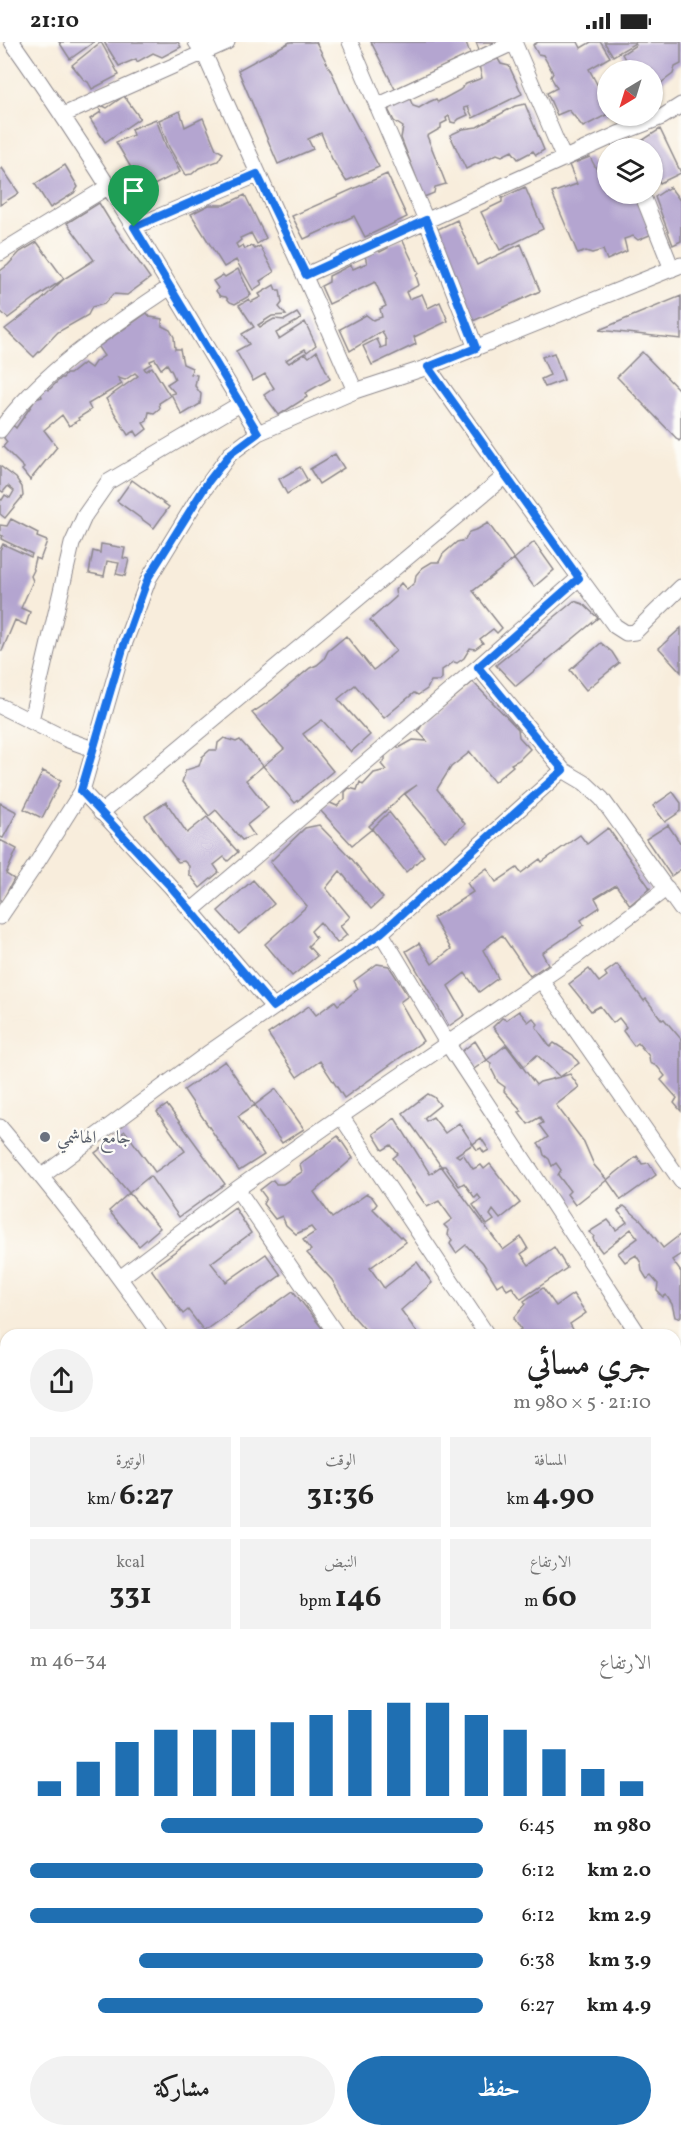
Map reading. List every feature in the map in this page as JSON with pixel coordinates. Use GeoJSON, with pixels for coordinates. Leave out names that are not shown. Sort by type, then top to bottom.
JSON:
{"type":"FeatureCollection","features":[{"type":"Feature","properties":{"kind":"street"},"geometry":{"type":"LineString","coordinates":[[12,42],[109,186],[258,433]]}},
{"type":"Feature","properties":{"kind":"street"},"geometry":{"type":"LineString","coordinates":[[63,115],[200,48],[227,42]]}},
{"type":"Feature","properties":{"kind":"street"},"geometry":{"type":"LineString","coordinates":[[350,42],[426,220],[476,348]]}},
{"type":"Feature","properties":{"kind":"street"},"geometry":{"type":"LineString","coordinates":[[377,106],[514,42],[564,159]]}},
{"type":"Feature","properties":{"kind":"street"},"geometry":{"type":"LineString","coordinates":[[200,48],[306,275],[356,391]]}},
{"type":"Feature","properties":{"kind":"street"},"geometry":{"type":"LineString","coordinates":[[626,138],[681,105]]}},
{"type":"Feature","properties":{"kind":"street"},"geometry":{"type":"LineString","coordinates":[[306,275],[564,159],[597,149]]}},
{"type":"Feature","properties":{"kind":"street"},"geometry":{"type":"LineString","coordinates":[[134,227],[257,174]]}},
{"type":"Feature","properties":{"kind":"street"},"geometry":{"type":"LineString","coordinates":[[0,253],[109,186]]}},
{"type":"Feature","properties":{"kind":"street"},"geometry":{"type":"LineString","coordinates":[[0,917],[81,791],[124,645],[148,578],[208,482],[230,454],[258,433],[356,391],[428,367],[677,267],[647,204]]}},
{"type":"Feature","properties":{"kind":"street"},"geometry":{"type":"LineString","coordinates":[[0,430],[25,399],[53,372],[92,340],[170,287]]}},
{"type":"Feature","properties":{"kind":"street"},"geometry":{"type":"LineString","coordinates":[[428,367],[615,626],[626,633],[634,632],[681,587]]}},
{"type":"Feature","properties":{"kind":"street"},"geometry":{"type":"LineString","coordinates":[[31,720],[72,544],[85,515],[108,482],[240,404]]}},
{"type":"Feature","properties":{"kind":"street"},"geometry":{"type":"LineString","coordinates":[[102,813],[505,476]]}},
{"type":"Feature","properties":{"kind":"street"},"geometry":{"type":"LineString","coordinates":[[191,911],[579,578]]}},
{"type":"Feature","properties":{"kind":"street"},"geometry":{"type":"LineString","coordinates":[[478,667],[563,770],[585,783],[602,799],[681,909]]}},
{"type":"Feature","properties":{"kind":"street"},"geometry":{"type":"LineString","coordinates":[[0,705],[68,740],[93,749]]}},
{"type":"Feature","properties":{"kind":"street"},"geometry":{"type":"LineString","coordinates":[[42,1176],[207,1054],[381,933],[563,770]]}},
{"type":"Feature","properties":{"kind":"street"},"geometry":{"type":"LineString","coordinates":[[81,791],[191,911],[273,1007]]}},
{"type":"Feature","properties":{"kind":"street"},"geometry":{"type":"LineString","coordinates":[[120,1278],[237,1189],[340,1116],[579,954],[667,888]]}},
{"type":"Feature","properties":{"kind":"street"},"geometry":{"type":"LineString","coordinates":[[381,933],[447,1043],[635,1329]]}},
{"type":"Feature","properties":{"kind":"street"},"geometry":{"type":"LineString","coordinates":[[541,980],[681,1181]]}},
{"type":"Feature","properties":{"kind":"street"},"geometry":{"type":"LineString","coordinates":[[340,1116],[483,1329]]}},
{"type":"Feature","properties":{"kind":"street"},"geometry":{"type":"LineString","coordinates":[[0,1127],[42,1176],[156,1329]]}},
{"type":"Feature","properties":{"kind":"street"},"geometry":{"type":"LineString","coordinates":[[237,1189],[333,1329]]}},
{"type":"Feature","properties":{"kind":"building"},"geometry":{"type":"Polygon","coordinates":[[[59,42],[94,42],[70,59],[59,42]]]}},
{"type":"Feature","properties":{"kind":"building"},"geometry":{"type":"Polygon","coordinates":[[[101,42],[119,75],[92,89],[72,65],[101,42]]]}},
{"type":"Feature","properties":{"kind":"building"},"geometry":{"type":"Polygon","coordinates":[[[104,42],[178,42],[181,47],[162,57],[153,53],[137,62],[136,59],[119,66],[104,42]]]}},
{"type":"Feature","properties":{"kind":"building"},"geometry":{"type":"Polygon","coordinates":[[[290,42],[316,42],[379,167],[346,181],[332,159],[321,133],[308,139],[313,149],[278,164],[238,70],[290,42]]]}},
{"type":"Feature","properties":{"kind":"building"},"geometry":{"type":"Polygon","coordinates":[[[371,42],[466,42],[470,54],[395,89],[371,42]]]}},
{"type":"Feature","properties":{"kind":"building"},"geometry":{"type":"Polygon","coordinates":[[[476,42],[496,42],[479,50],[476,42]]]}},
{"type":"Feature","properties":{"kind":"building"},"geometry":{"type":"Polygon","coordinates":[[[538,42],[578,42],[581,48],[591,42],[601,42],[610,57],[597,60],[597,64],[589,69],[597,84],[597,120],[583,127],[569,110],[557,115],[547,93],[557,88],[551,77],[553,73],[543,55],[538,54],[533,45],[538,42]]]}},
{"type":"Feature","properties":{"kind":"building"},"geometry":{"type":"Polygon","coordinates":[[[604,42],[681,42],[681,64],[675,67],[673,74],[663,81],[663,60],[625,60],[622,54],[636,45],[635,43],[613,56],[604,42]]]}},
{"type":"Feature","properties":{"kind":"building"},"geometry":{"type":"Polygon","coordinates":[[[498,59],[501,64],[509,66],[522,94],[473,118],[468,107],[464,108],[468,115],[455,123],[451,122],[449,116],[446,118],[447,121],[441,124],[441,128],[427,136],[446,184],[435,187],[434,193],[424,197],[401,138],[403,127],[394,121],[388,109],[409,97],[413,106],[419,108],[436,99],[438,102],[460,90],[466,84],[482,78],[479,65],[498,59]]]}},
{"type":"Feature","properties":{"kind":"building"},"geometry":{"type":"Polygon","coordinates":[[[124,96],[140,118],[105,142],[90,119],[101,112],[99,108],[103,106],[107,108],[124,96]]]}},
{"type":"Feature","properties":{"kind":"building"},"geometry":{"type":"Polygon","coordinates":[[[525,104],[544,150],[536,155],[533,151],[518,159],[512,151],[502,156],[497,154],[466,169],[450,135],[463,129],[477,127],[515,106],[525,104]]]}},
{"type":"Feature","properties":{"kind":"building"},"geometry":{"type":"Polygon","coordinates":[[[180,111],[185,127],[203,118],[216,149],[223,153],[218,161],[199,168],[192,174],[185,175],[169,147],[159,120],[180,111]]]}},
{"type":"Feature","properties":{"kind":"building"},"geometry":{"type":"Polygon","coordinates":[[[156,119],[166,146],[180,172],[144,190],[116,142],[133,135],[131,129],[156,119]]]}},
{"type":"Feature","properties":{"kind":"building"},"geometry":{"type":"Polygon","coordinates":[[[660,129],[681,173],[663,182],[663,138],[646,138],[660,129]]]}},
{"type":"Feature","properties":{"kind":"building"},"geometry":{"type":"Polygon","coordinates":[[[590,157],[597,170],[597,204],[640,204],[652,234],[638,240],[633,236],[624,239],[627,251],[607,260],[603,250],[578,254],[552,193],[577,184],[569,165],[590,157]]]}},
{"type":"Feature","properties":{"kind":"building"},"geometry":{"type":"Polygon","coordinates":[[[65,165],[78,187],[74,193],[50,208],[35,184],[65,165]]]}},
{"type":"Feature","properties":{"kind":"building"},"geometry":{"type":"Polygon","coordinates":[[[2,168],[19,193],[0,205],[0,170],[2,168]]]}},
{"type":"Feature","properties":{"kind":"building"},"geometry":{"type":"Polygon","coordinates":[[[387,174],[407,217],[365,237],[354,216],[304,239],[292,216],[387,174]]]}},
{"type":"Feature","properties":{"kind":"building"},"geometry":{"type":"Polygon","coordinates":[[[525,187],[543,229],[500,250],[481,212],[525,187]]]}},
{"type":"Feature","properties":{"kind":"building"},"geometry":{"type":"Polygon","coordinates":[[[670,187],[681,202],[681,241],[673,245],[658,204],[663,204],[663,192],[670,187]]]}},
{"type":"Feature","properties":{"kind":"building"},"geometry":{"type":"Polygon","coordinates":[[[245,195],[266,238],[257,244],[251,233],[240,238],[241,240],[236,244],[238,248],[243,245],[245,249],[252,246],[255,249],[260,246],[274,272],[260,281],[262,284],[253,290],[236,260],[224,267],[191,214],[209,205],[224,205],[245,195]]]}},
{"type":"Feature","properties":{"kind":"building"},"geometry":{"type":"Polygon","coordinates":[[[99,203],[150,278],[127,295],[113,294],[104,304],[92,307],[88,315],[58,332],[34,357],[5,329],[34,307],[64,279],[94,260],[67,223],[99,203]]]}},
{"type":"Feature","properties":{"kind":"building"},"geometry":{"type":"Polygon","coordinates":[[[457,220],[477,265],[521,244],[540,291],[473,321],[436,230],[457,220]]]}},
{"type":"Feature","properties":{"kind":"building"},"geometry":{"type":"Polygon","coordinates":[[[402,239],[418,273],[416,276],[419,285],[406,292],[409,299],[422,294],[428,308],[440,302],[448,321],[414,337],[416,344],[372,365],[363,346],[377,339],[381,348],[386,346],[382,331],[350,351],[340,329],[366,315],[373,320],[382,317],[380,309],[386,306],[375,282],[329,304],[321,286],[329,282],[329,276],[351,265],[353,269],[367,263],[365,256],[377,249],[380,252],[388,248],[389,244],[402,239]]]}},
{"type":"Feature","properties":{"kind":"building"},"geometry":{"type":"Polygon","coordinates":[[[37,242],[64,279],[8,318],[0,311],[0,271],[20,252],[37,242]]]}},
{"type":"Feature","properties":{"kind":"building"},"geometry":{"type":"Polygon","coordinates":[[[238,269],[251,295],[235,304],[226,297],[220,296],[213,281],[238,269]]]}},
{"type":"Feature","properties":{"kind":"building"},"geometry":{"type":"Polygon","coordinates":[[[274,285],[276,290],[280,290],[282,303],[279,307],[286,315],[272,316],[258,325],[260,327],[274,319],[285,320],[297,313],[301,319],[276,333],[279,339],[305,322],[316,345],[307,352],[305,349],[286,360],[289,363],[305,353],[309,357],[317,351],[330,379],[305,393],[307,397],[279,415],[264,395],[274,388],[265,374],[253,381],[236,351],[249,344],[242,334],[254,327],[239,305],[249,299],[251,302],[261,297],[259,294],[274,285]]]}},
{"type":"Feature","properties":{"kind":"building"},"geometry":{"type":"Polygon","coordinates":[[[681,296],[681,339],[599,330],[681,296]]]}},
{"type":"Feature","properties":{"kind":"building"},"geometry":{"type":"Polygon","coordinates":[[[147,313],[150,317],[162,319],[162,326],[170,330],[174,337],[175,349],[180,349],[183,364],[192,368],[191,374],[197,375],[195,386],[201,394],[200,404],[182,415],[171,394],[175,393],[167,384],[175,379],[172,372],[167,364],[161,369],[155,359],[150,361],[151,364],[144,368],[146,371],[152,367],[170,396],[159,403],[160,408],[154,413],[149,412],[147,421],[143,423],[147,429],[138,436],[135,431],[128,435],[106,399],[138,376],[135,373],[125,380],[118,378],[122,384],[88,404],[91,410],[78,418],[79,420],[69,426],[62,415],[44,430],[57,447],[30,480],[22,470],[24,468],[3,447],[7,442],[4,438],[7,431],[13,425],[16,428],[36,399],[42,397],[41,393],[47,388],[49,390],[66,374],[70,374],[84,363],[91,368],[104,356],[98,347],[147,313]]]}},
{"type":"Feature","properties":{"kind":"building"},"geometry":{"type":"Polygon","coordinates":[[[642,352],[681,392],[681,439],[679,441],[617,377],[642,352]]]}},
{"type":"Feature","properties":{"kind":"building"},"geometry":{"type":"Polygon","coordinates":[[[554,353],[564,380],[545,387],[541,379],[550,375],[542,357],[554,353]]]}},
{"type":"Feature","properties":{"kind":"building"},"geometry":{"type":"Polygon","coordinates":[[[335,454],[344,468],[319,484],[310,469],[335,454]]]}},
{"type":"Feature","properties":{"kind":"building"},"geometry":{"type":"Polygon","coordinates":[[[0,466],[16,478],[22,487],[23,496],[5,518],[0,514],[0,499],[2,500],[5,495],[10,498],[14,491],[8,486],[3,492],[0,490],[0,466]]]}},
{"type":"Feature","properties":{"kind":"building"},"geometry":{"type":"Polygon","coordinates":[[[300,467],[308,481],[287,494],[279,479],[300,467]]]}},
{"type":"Feature","properties":{"kind":"building"},"geometry":{"type":"Polygon","coordinates":[[[132,480],[169,507],[154,528],[117,501],[132,480]]]}},
{"type":"Feature","properties":{"kind":"building"},"geometry":{"type":"Polygon","coordinates":[[[11,519],[38,533],[37,537],[47,541],[40,560],[35,558],[31,576],[33,581],[21,608],[30,612],[26,625],[15,620],[2,651],[0,650],[0,550],[3,544],[31,557],[32,554],[1,539],[3,536],[0,535],[0,525],[7,526],[11,519]]]}},
{"type":"Feature","properties":{"kind":"building"},"geometry":{"type":"Polygon","coordinates":[[[488,523],[514,559],[473,591],[502,628],[497,633],[493,629],[480,639],[483,643],[475,649],[470,648],[464,658],[442,670],[442,678],[439,681],[431,681],[427,689],[418,695],[414,693],[384,718],[355,685],[338,699],[370,735],[351,752],[322,720],[303,734],[333,771],[295,803],[263,766],[284,749],[252,713],[317,665],[328,651],[346,636],[373,670],[376,668],[396,651],[370,620],[396,597],[395,590],[401,583],[407,590],[415,582],[416,575],[422,568],[432,562],[439,562],[443,554],[457,542],[465,540],[469,532],[488,523]]]}},
{"type":"Feature","properties":{"kind":"building"},"geometry":{"type":"Polygon","coordinates":[[[534,542],[554,570],[534,587],[514,559],[534,542]]]}},
{"type":"Feature","properties":{"kind":"building"},"geometry":{"type":"Polygon","coordinates":[[[101,544],[125,548],[123,558],[129,559],[125,576],[116,574],[119,563],[107,561],[104,576],[89,573],[93,551],[100,553],[101,544]]]}},
{"type":"Feature","properties":{"kind":"building"},"geometry":{"type":"Polygon","coordinates":[[[574,601],[583,604],[598,618],[516,686],[496,665],[574,601]]]}},
{"type":"Feature","properties":{"kind":"building"},"geometry":{"type":"Polygon","coordinates":[[[681,628],[681,672],[659,648],[681,628]]]}},
{"type":"Feature","properties":{"kind":"building"},"geometry":{"type":"Polygon","coordinates":[[[601,643],[612,652],[619,663],[586,690],[570,670],[601,643]]]}},
{"type":"Feature","properties":{"kind":"building"},"geometry":{"type":"Polygon","coordinates":[[[473,682],[518,729],[519,737],[530,749],[494,782],[470,752],[451,767],[437,789],[465,824],[445,841],[405,794],[417,785],[405,793],[369,826],[372,829],[352,845],[320,810],[328,802],[337,806],[345,799],[345,792],[349,788],[357,790],[360,782],[363,785],[374,773],[386,770],[381,764],[385,760],[385,752],[395,744],[399,748],[413,740],[427,741],[418,731],[424,722],[473,682]]]}},
{"type":"Feature","properties":{"kind":"building"},"geometry":{"type":"Polygon","coordinates":[[[224,738],[236,742],[240,740],[263,766],[246,780],[268,808],[247,825],[254,835],[242,840],[216,810],[209,816],[182,782],[186,770],[199,766],[202,757],[210,750],[217,750],[218,743],[224,738]]]}},
{"type":"Feature","properties":{"kind":"building"},"geometry":{"type":"Polygon","coordinates":[[[43,771],[61,780],[42,818],[24,809],[43,771]]]}},
{"type":"Feature","properties":{"kind":"building"},"geometry":{"type":"Polygon","coordinates":[[[673,792],[681,803],[681,811],[665,822],[653,806],[673,792]]]}},
{"type":"Feature","properties":{"kind":"building"},"geometry":{"type":"Polygon","coordinates":[[[166,802],[187,833],[207,817],[238,852],[228,861],[224,857],[214,865],[219,872],[200,888],[189,874],[189,866],[184,861],[178,862],[145,816],[166,802]]]}},
{"type":"Feature","properties":{"kind":"building"},"geometry":{"type":"Polygon","coordinates":[[[0,803],[17,812],[3,838],[0,837],[0,803]]]}},
{"type":"Feature","properties":{"kind":"building"},"geometry":{"type":"Polygon","coordinates":[[[389,812],[424,856],[406,872],[372,829],[389,812]]]}},
{"type":"Feature","properties":{"kind":"building"},"geometry":{"type":"Polygon","coordinates":[[[319,825],[351,858],[383,898],[371,909],[340,871],[326,888],[350,917],[340,926],[347,935],[337,943],[320,922],[311,931],[316,938],[308,946],[317,956],[292,976],[265,944],[307,906],[270,862],[305,828],[319,825]]]}},
{"type":"Feature","properties":{"kind":"building"},"geometry":{"type":"Polygon","coordinates":[[[668,825],[681,844],[681,869],[671,876],[646,839],[668,825]]]}},
{"type":"Feature","properties":{"kind":"building"},"geometry":{"type":"Polygon","coordinates":[[[608,828],[650,888],[630,905],[616,885],[595,898],[600,907],[581,920],[584,925],[542,953],[548,964],[530,976],[502,935],[483,950],[498,978],[479,992],[465,973],[448,986],[465,1015],[449,1026],[406,951],[419,943],[432,964],[451,949],[433,918],[473,892],[467,883],[487,868],[496,882],[517,868],[521,873],[540,859],[542,862],[580,835],[587,844],[608,828]]]}},
{"type":"Feature","properties":{"kind":"building"},"geometry":{"type":"Polygon","coordinates":[[[0,840],[17,849],[6,874],[14,879],[0,905],[0,840]]]}},
{"type":"Feature","properties":{"kind":"building"},"geometry":{"type":"Polygon","coordinates":[[[253,880],[274,904],[239,934],[218,911],[253,880]]]}},
{"type":"Feature","properties":{"kind":"building"},"geometry":{"type":"Polygon","coordinates":[[[377,964],[389,966],[408,996],[400,1002],[423,1041],[344,1098],[320,1061],[297,1077],[268,1034],[309,1006],[316,1015],[335,1001],[338,1005],[358,989],[354,981],[377,964]]]}},
{"type":"Feature","properties":{"kind":"building"},"geometry":{"type":"Polygon","coordinates":[[[617,964],[644,1001],[646,999],[681,1039],[681,1111],[674,1103],[677,1098],[661,1080],[665,1076],[657,1066],[650,1063],[649,1056],[638,1043],[634,1046],[623,1031],[626,1027],[619,1018],[613,1023],[600,1006],[591,1011],[569,984],[589,969],[599,982],[607,976],[605,973],[617,964]]]}},
{"type":"Feature","properties":{"kind":"building"},"geometry":{"type":"Polygon","coordinates":[[[519,1011],[528,1022],[533,1018],[538,1024],[536,1027],[550,1047],[554,1043],[573,1055],[579,1063],[560,1077],[537,1055],[524,1066],[493,1027],[502,1018],[506,1020],[519,1011]]]}},
{"type":"Feature","properties":{"kind":"building"},"geometry":{"type":"Polygon","coordinates":[[[475,1041],[487,1060],[471,1071],[461,1052],[475,1041]]]}},
{"type":"Feature","properties":{"kind":"building"},"geometry":{"type":"Polygon","coordinates":[[[506,1045],[536,1085],[570,1074],[579,1087],[556,1105],[584,1142],[594,1165],[607,1180],[575,1205],[567,1194],[570,1191],[558,1175],[561,1170],[556,1163],[552,1166],[538,1144],[548,1137],[539,1125],[543,1123],[540,1117],[528,1124],[519,1112],[522,1111],[504,1091],[505,1087],[498,1082],[487,1060],[506,1045]]]}},
{"type":"Feature","properties":{"kind":"building"},"geometry":{"type":"Polygon","coordinates":[[[225,1061],[255,1105],[238,1116],[264,1155],[239,1171],[184,1090],[225,1061]]]}},
{"type":"Feature","properties":{"kind":"building"},"geometry":{"type":"Polygon","coordinates":[[[276,1089],[304,1129],[282,1143],[255,1105],[276,1089]]]}},
{"type":"Feature","properties":{"kind":"building"},"geometry":{"type":"Polygon","coordinates":[[[428,1094],[434,1097],[440,1105],[424,1118],[426,1121],[433,1117],[445,1133],[459,1123],[473,1144],[456,1155],[459,1157],[463,1154],[473,1169],[481,1165],[484,1169],[490,1164],[520,1203],[500,1219],[493,1210],[490,1215],[494,1220],[487,1225],[473,1205],[481,1199],[478,1195],[475,1198],[464,1183],[459,1186],[445,1166],[441,1166],[403,1113],[428,1094]]]}},
{"type":"Feature","properties":{"kind":"building"},"geometry":{"type":"Polygon","coordinates":[[[167,1105],[225,1184],[179,1217],[150,1176],[129,1193],[95,1153],[125,1131],[155,1172],[185,1151],[157,1112],[167,1105]]]}},
{"type":"Feature","properties":{"kind":"building"},"geometry":{"type":"Polygon","coordinates":[[[395,1118],[430,1174],[441,1166],[503,1250],[521,1237],[528,1249],[521,1254],[529,1265],[554,1247],[567,1268],[521,1299],[512,1287],[507,1290],[503,1282],[497,1286],[483,1263],[466,1245],[456,1253],[450,1244],[452,1240],[448,1235],[449,1230],[444,1225],[452,1219],[439,1201],[427,1207],[393,1158],[398,1154],[391,1145],[383,1150],[373,1134],[395,1118]]]}},
{"type":"Feature","properties":{"kind":"building"},"geometry":{"type":"Polygon","coordinates":[[[338,1136],[353,1158],[314,1192],[332,1218],[367,1194],[377,1204],[373,1209],[406,1242],[370,1268],[384,1288],[417,1262],[432,1283],[401,1310],[415,1329],[365,1329],[352,1315],[332,1280],[307,1253],[311,1250],[303,1240],[315,1232],[311,1227],[296,1234],[286,1225],[282,1216],[275,1219],[263,1204],[266,1198],[260,1190],[273,1180],[276,1184],[283,1184],[302,1172],[300,1164],[338,1136]]]}},
{"type":"Feature","properties":{"kind":"building"},"geometry":{"type":"Polygon","coordinates":[[[481,1138],[489,1150],[484,1153],[481,1148],[477,1150],[473,1144],[481,1138]]]}},
{"type":"Feature","properties":{"kind":"building"},"geometry":{"type":"Polygon","coordinates":[[[637,1156],[642,1164],[649,1163],[656,1175],[621,1200],[607,1180],[637,1156]]]}},
{"type":"Feature","properties":{"kind":"building"},"geometry":{"type":"Polygon","coordinates":[[[129,1193],[160,1228],[139,1246],[109,1211],[129,1193]]]}},
{"type":"Feature","properties":{"kind":"building"},"geometry":{"type":"Polygon","coordinates":[[[624,1206],[642,1221],[663,1248],[681,1234],[681,1254],[672,1260],[681,1272],[681,1316],[679,1318],[675,1317],[672,1304],[666,1295],[663,1297],[657,1291],[658,1284],[651,1276],[647,1279],[636,1255],[625,1262],[618,1253],[638,1238],[631,1229],[602,1252],[594,1236],[589,1232],[608,1220],[616,1230],[627,1222],[618,1211],[624,1206]]]}},
{"type":"Feature","properties":{"kind":"building"},"geometry":{"type":"Polygon","coordinates":[[[235,1208],[251,1233],[211,1263],[226,1282],[266,1254],[281,1275],[207,1329],[202,1329],[188,1310],[183,1314],[151,1269],[235,1208]]]}},
{"type":"Feature","properties":{"kind":"building"},"geometry":{"type":"Polygon","coordinates":[[[543,1288],[556,1306],[573,1294],[586,1313],[570,1324],[573,1329],[521,1329],[514,1318],[526,1304],[524,1301],[543,1288]]]}},
{"type":"Feature","properties":{"kind":"building"},"geometry":{"type":"Polygon","coordinates":[[[293,1291],[323,1329],[240,1329],[293,1291]]]}},
{"type":"Feature","properties":{"kind":"place","name":"جامع الهاشمي"},"geometry":{"type":"Point","coordinates":[45,1137]}},
{"type":"Feature","properties":{"kind":"route"},"geometry":{"type":"LineString","coordinates":[[257,174],[306,275],[426,220],[476,348],[428,367],[579,578],[478,667],[563,770],[381,933],[273,1007],[171,887],[81,791],[124,645],[148,578],[208,482],[230,454],[258,433],[134,227],[257,174]]}}]}
